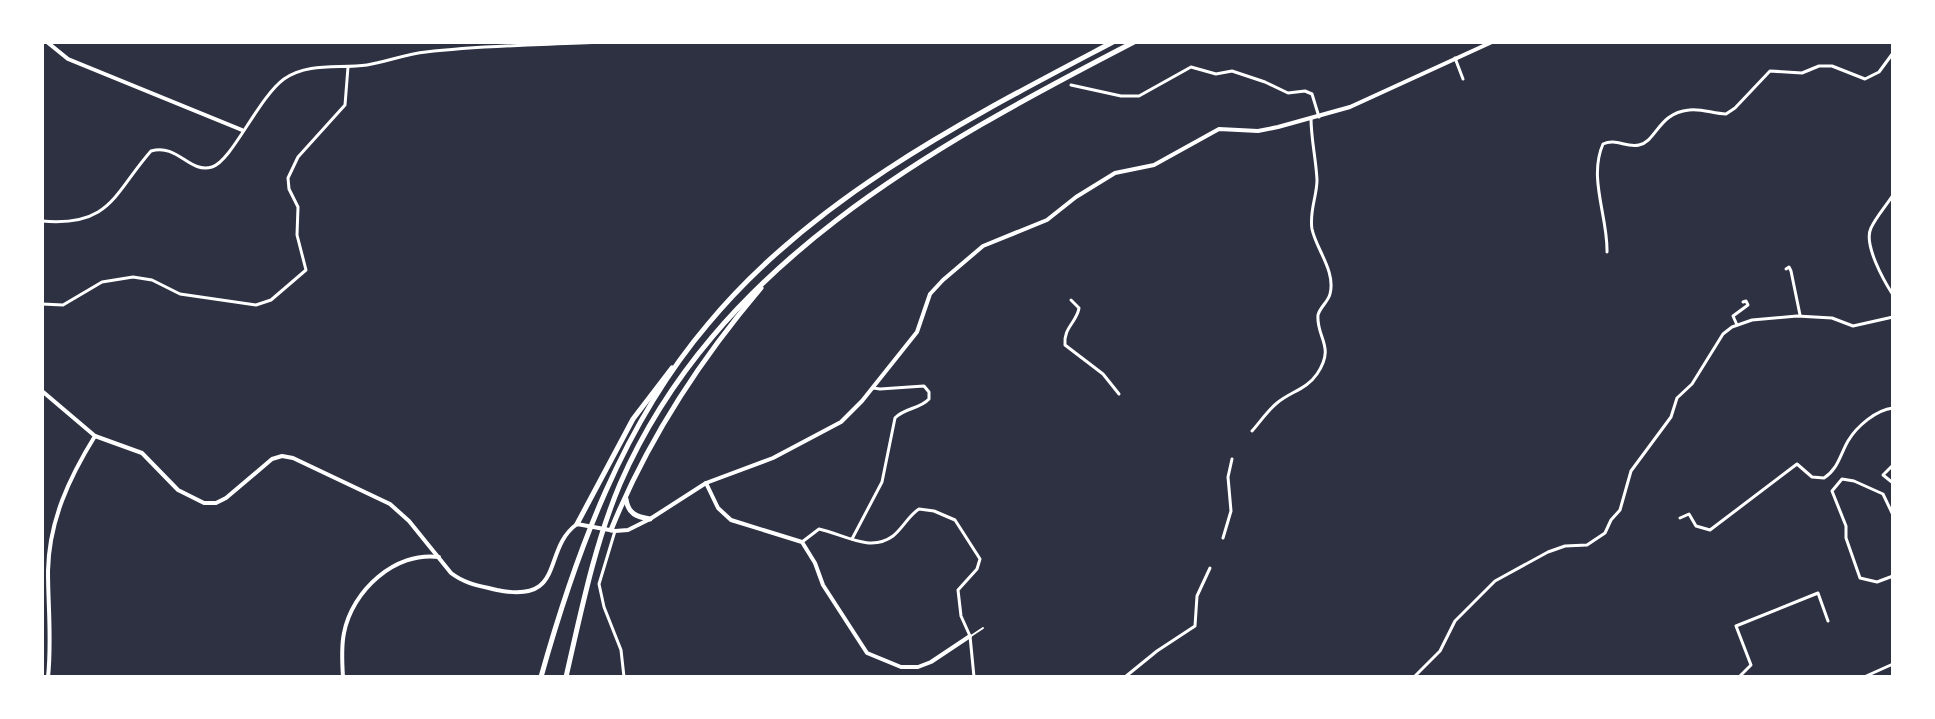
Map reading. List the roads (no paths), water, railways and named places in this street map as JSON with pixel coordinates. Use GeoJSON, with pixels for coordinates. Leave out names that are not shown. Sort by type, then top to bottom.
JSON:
{"type":"FeatureCollection","features":[{"type":"Feature","properties":{"kind":"highway"},"geometry":{"type":"LineString","coordinates":[[541,677],[561,606],[586,538],[632,438],[684,355],[708,324],[749,280],[825,215],[879,176],[958,126],[1113,42]]}},
{"type":"Feature","properties":{"kind":"highway"},"geometry":{"type":"LineString","coordinates":[[566,677],[598,543],[619,487],[640,443],[693,361],[720,327],[782,263],[903,171],[1013,106],[1134,42]]}},
{"type":"Feature","properties":{"kind":"highway"},"geometry":{"type":"LineString","coordinates":[[613,530],[626,494],[696,370],[782,263]]}},
{"type":"Feature","properties":{"kind":"highway"},"geometry":{"type":"LineString","coordinates":[[577,524],[633,419],[659,381],[684,355]]}},
{"type":"Feature","properties":{"kind":"highway"},"geometry":{"type":"LineString","coordinates":[[626,494],[629,512],[650,519]]}},
{"type":"Feature","properties":{"kind":"street"},"geometry":{"type":"LineString","coordinates":[[47,42],[68,59],[242,130]]}},
{"type":"Feature","properties":{"kind":"street"},"geometry":{"type":"LineString","coordinates":[[42,221],[90,216],[103,210],[117,198],[151,151],[168,149],[195,166],[204,169],[214,167],[228,156],[263,99],[284,79],[304,69],[370,65],[426,52],[602,42]]}},
{"type":"Feature","properties":{"kind":"street"},"geometry":{"type":"LineString","coordinates":[[42,391],[95,436],[142,453],[178,490],[204,503],[216,503],[226,498],[272,459],[282,456],[293,458],[390,504],[409,521],[455,576],[470,584],[529,592],[546,580],[565,535],[577,524],[628,530],[706,483],[773,458],[841,422],[917,332],[934,289],[983,246],[1047,220],[1076,197],[1115,173],[1154,165],[1219,129],[1227,127],[1258,131],[1319,117],[1350,107],[1492,42]]}},
{"type":"Feature","properties":{"kind":"street"},"geometry":{"type":"LineString","coordinates":[[1607,252],[1608,234],[1599,195],[1598,158],[1603,144],[1614,141],[1639,145],[1648,140],[1663,120],[1691,109],[1726,114],[1770,71],[1802,73],[1819,66],[1832,66],[1865,79],[1879,72],[1893,53]]}},
{"type":"Feature","properties":{"kind":"street"},"geometry":{"type":"LineString","coordinates":[[1455,58],[1463,79]]}},
{"type":"Feature","properties":{"kind":"street"},"geometry":{"type":"LineString","coordinates":[[42,304],[63,305],[102,282],[133,277],[152,280],[180,294],[225,302],[256,305],[271,300],[306,270],[297,235],[298,207],[289,189],[288,178],[298,157],[345,105],[348,67]]}},
{"type":"Feature","properties":{"kind":"street"},"geometry":{"type":"LineString","coordinates":[[1071,85],[1121,96],[1139,96],[1191,67],[1216,74],[1232,71],[1288,93],[1305,91],[1312,94],[1319,117]]}},
{"type":"Feature","properties":{"kind":"street"},"geometry":{"type":"LineString","coordinates":[[1252,431],[1276,403],[1308,384],[1316,374],[1325,351],[1326,343],[1318,319],[1330,294],[1330,283],[1322,251],[1312,230],[1317,182],[1311,118]]}},
{"type":"Feature","properties":{"kind":"street"},"geometry":{"type":"LineString","coordinates":[[1893,195],[1869,234],[1875,260],[1893,295]]}},
{"type":"Feature","properties":{"kind":"street"},"geometry":{"type":"LineString","coordinates":[[1786,269],[1789,267],[1791,271],[1800,315]]}},
{"type":"Feature","properties":{"kind":"street"},"geometry":{"type":"LineString","coordinates":[[1071,300],[1079,308],[1078,315],[1065,333],[1065,345],[1103,374],[1119,394]]}},
{"type":"Feature","properties":{"kind":"street"},"geometry":{"type":"LineString","coordinates":[[1737,325],[1733,316],[1748,305],[1746,301],[1743,302]]}},
{"type":"Feature","properties":{"kind":"street"},"geometry":{"type":"LineString","coordinates":[[1414,677],[1440,651],[1455,621],[1495,581],[1548,552],[1565,546],[1587,545],[1605,533],[1620,510],[1631,471],[1671,417],[1677,398],[1692,384],[1723,334],[1752,320],[1800,315],[1832,318],[1853,326],[1893,317]]}},
{"type":"Feature","properties":{"kind":"street"},"geometry":{"type":"LineString","coordinates":[[852,539],[870,499],[882,482],[895,418],[929,399],[929,392],[924,386],[872,387]]}},
{"type":"Feature","properties":{"kind":"street"},"geometry":{"type":"LineString","coordinates":[[1680,518],[1689,514],[1696,526],[1710,530],[1797,464],[1812,477],[1824,478],[1838,464],[1854,434],[1879,411],[1893,408]]}},
{"type":"Feature","properties":{"kind":"street"},"geometry":{"type":"LineString","coordinates":[[48,677],[51,650],[48,569],[51,537],[62,496],[95,436]]}},
{"type":"Feature","properties":{"kind":"street"},"geometry":{"type":"LineString","coordinates":[[1223,538],[1231,511],[1228,477],[1232,459]]}},
{"type":"Feature","properties":{"kind":"street"},"geometry":{"type":"LineString","coordinates":[[1893,465],[1883,475],[1893,483]]}},
{"type":"Feature","properties":{"kind":"street"},"geometry":{"type":"LineString","coordinates":[[1893,515],[1883,494],[1854,481],[1842,479],[1832,491],[1846,526],[1846,538],[1860,578],[1877,582],[1893,576]]}},
{"type":"Feature","properties":{"kind":"street"},"geometry":{"type":"LineString","coordinates":[[706,483],[718,508],[731,520],[802,542],[815,563],[823,585],[867,653],[901,667],[918,667],[970,636]]}},
{"type":"Feature","properties":{"kind":"street"},"geometry":{"type":"LineString","coordinates":[[802,542],[819,529],[868,543],[883,542],[919,509],[934,511],[955,520],[980,559],[977,569],[958,590],[960,611],[970,636],[974,677]]}},
{"type":"Feature","properties":{"kind":"street"},"geometry":{"type":"LineString","coordinates":[[613,530],[599,584],[604,607],[621,650],[624,677]]}},
{"type":"Feature","properties":{"kind":"street"},"geometry":{"type":"LineString","coordinates":[[343,677],[344,633],[359,598],[398,562],[421,555],[439,557]]}},
{"type":"Feature","properties":{"kind":"street"},"geometry":{"type":"LineString","coordinates":[[1125,677],[1195,626],[1197,596],[1210,568]]}},
{"type":"Feature","properties":{"kind":"street"},"geometry":{"type":"LineString","coordinates":[[1739,677],[1751,665],[1736,626],[1818,593],[1828,621]]}},
{"type":"Feature","properties":{"kind":"street"},"geometry":{"type":"LineString","coordinates":[[1864,677],[1893,664]]}},
{"type":"Feature","properties":{"kind":"lane"},"geometry":{"type":"LineString","coordinates":[[970,636],[983,628]]}}]}
